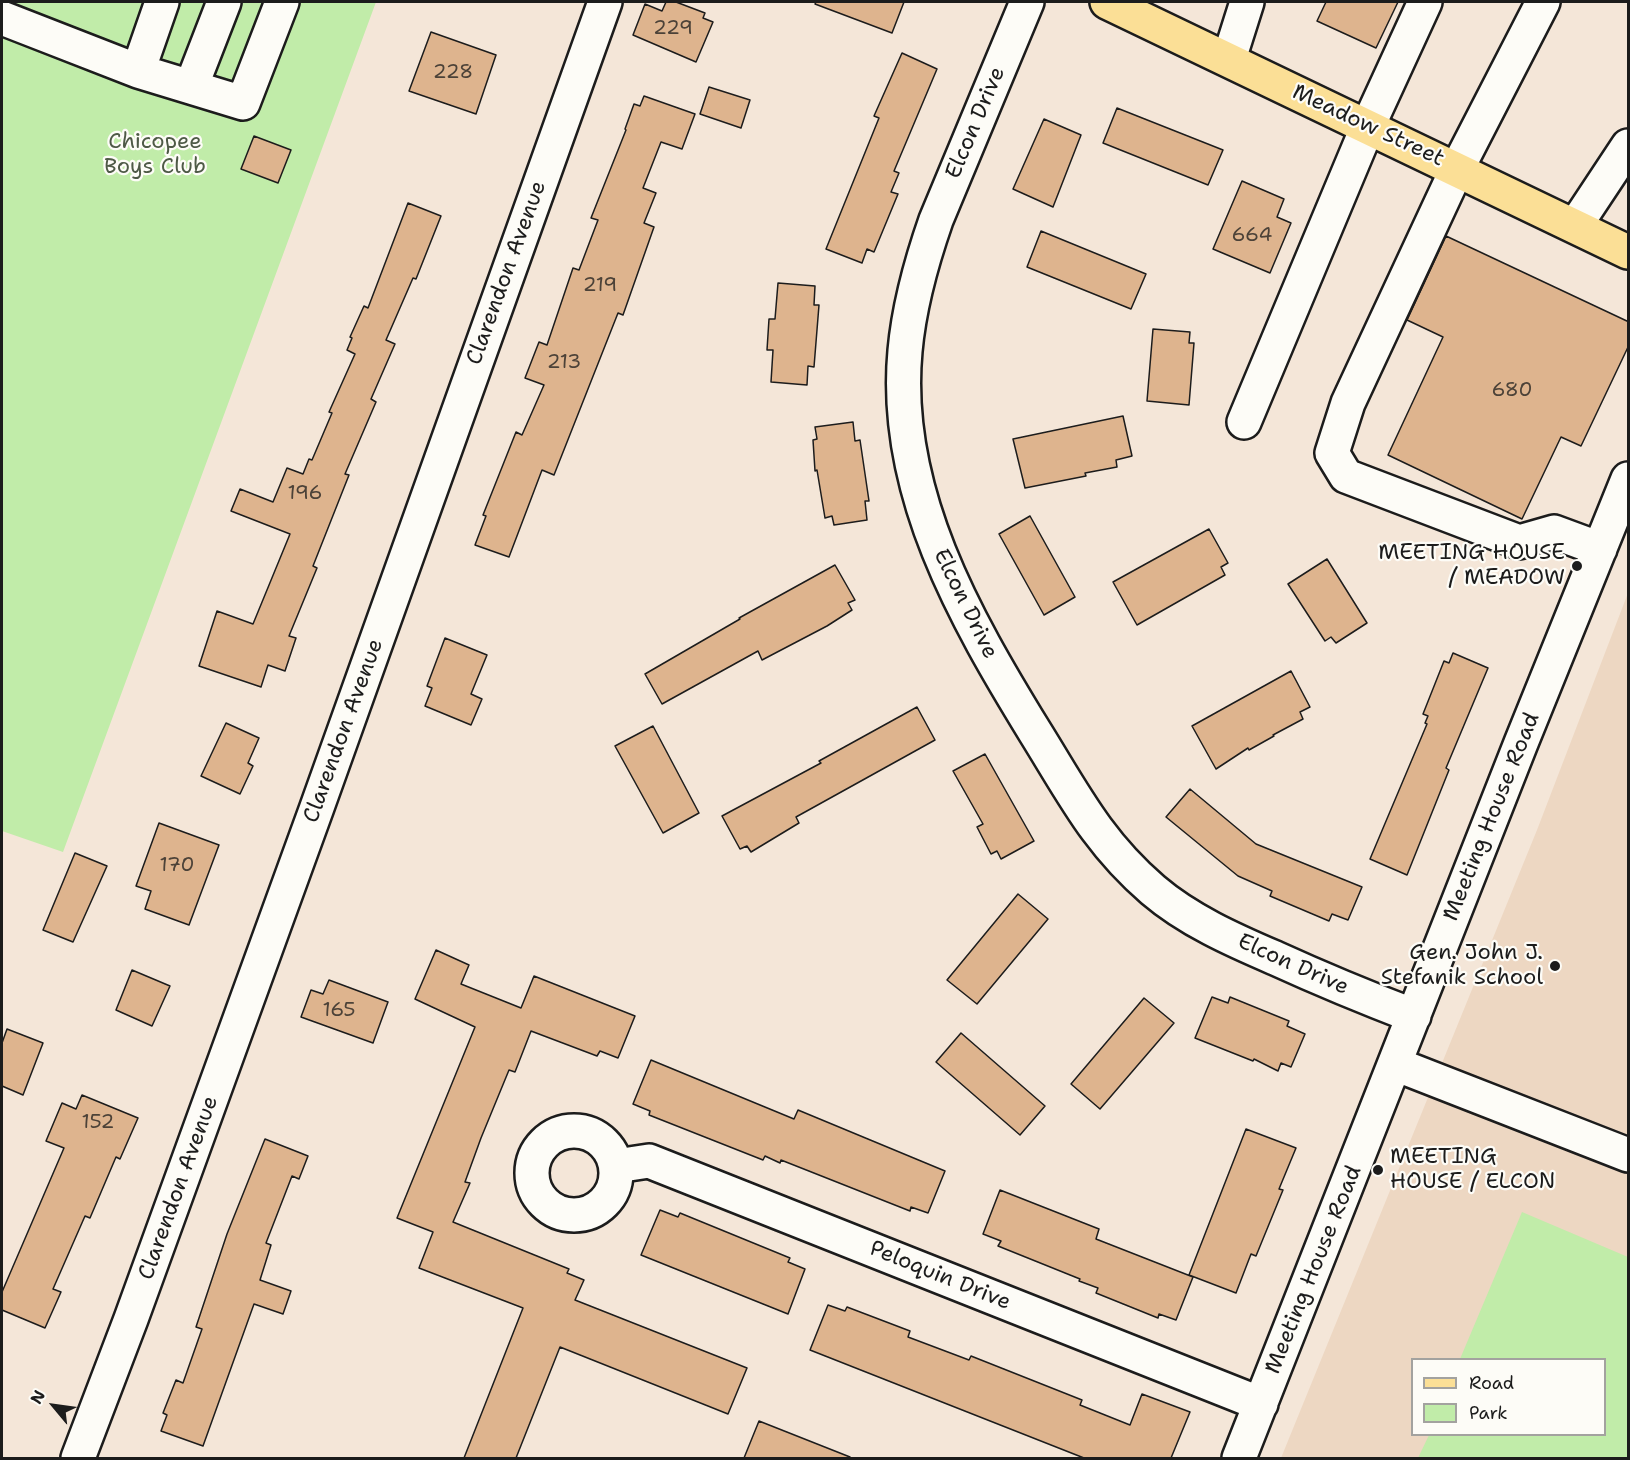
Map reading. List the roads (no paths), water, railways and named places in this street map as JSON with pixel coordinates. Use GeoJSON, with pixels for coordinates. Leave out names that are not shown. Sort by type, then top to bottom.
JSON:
{"type":"FeatureCollection","features":[{"type":"Feature","properties":{"kind":"main road","name":"Meadow Street"},"geometry":{"type":"LineString","coordinates":[[1107,2],[1629,252]]}},
{"type":"Feature","properties":{"kind":"street"},"geometry":{"type":"LineString","coordinates":[[138,71],[162,2]]}},
{"type":"Feature","properties":{"kind":"street"},"geometry":{"type":"LineString","coordinates":[[191,87],[224,2]]}},
{"type":"Feature","properties":{"kind":"street"},"geometry":{"type":"LineString","coordinates":[[2,18],[138,71],[243,103],[282,2]]}},
{"type":"Feature","properties":{"kind":"street","name":"Clarendon Avenue"},"geometry":{"type":"LineString","coordinates":[[78,1458],[131,1319],[316,810],[605,2]]}},
{"type":"Feature","properties":{"kind":"street","name":"Elcon Drive"},"geometry":{"type":"LineString","coordinates":[[1027,2],[936,220],[923,256],[911,308],[904,353],[907,437],[913,470],[932,535],[966,614],[998,670],[1083,812],[1116,855],[1155,891],[1229,938],[1319,978],[1414,1016]]}},
{"type":"Feature","properties":{"kind":"street"},"geometry":{"type":"LineString","coordinates":[[1244,422],[1368,126],[1425,2]]}},
{"type":"Feature","properties":{"kind":"street"},"geometry":{"type":"LineString","coordinates":[[1543,2],[1457,169],[1348,402],[1332,453],[1346,476],[1519,543],[1554,532],[1600,549]]}},
{"type":"Feature","properties":{"kind":"street"},"geometry":{"type":"LineString","coordinates":[[1228,59],[1243,3]]}},
{"type":"Feature","properties":{"kind":"street"},"geometry":{"type":"LineString","coordinates":[[1575,226],[1629,146]]}},
{"type":"Feature","properties":{"kind":"street","name":"Meeting House Road"},"geometry":{"type":"LineString","coordinates":[[1239,1458],[1629,478]]}},
{"type":"Feature","properties":{"kind":"street"},"geometry":{"type":"LineString","coordinates":[[1395,1064],[1629,1155]]}},
{"type":"Feature","properties":{"kind":"street","name":"Peloquin Drive"},"geometry":{"type":"LineString","coordinates":[[616,1166],[649,1161],[1261,1404]]}},
{"type":"Feature","properties":{"kind":"place","name":"MEETING HOUSE / MEADOW"},"geometry":{"type":"Point","coordinates":[1577,566]}},
{"type":"Feature","properties":{"kind":"place","name":"Gen. John J. Stefanik School"},"geometry":{"type":"Point","coordinates":[1555,966]}},
{"type":"Feature","properties":{"kind":"place","name":"MEETING HOUSE / ELCON"},"geometry":{"type":"Point","coordinates":[1378,1170]}},
{"type":"Feature","properties":{"kind":"park label","name":"Chicopee Boys Club"},"geometry":{"type":"Point","coordinates":[155,154]}}]}
